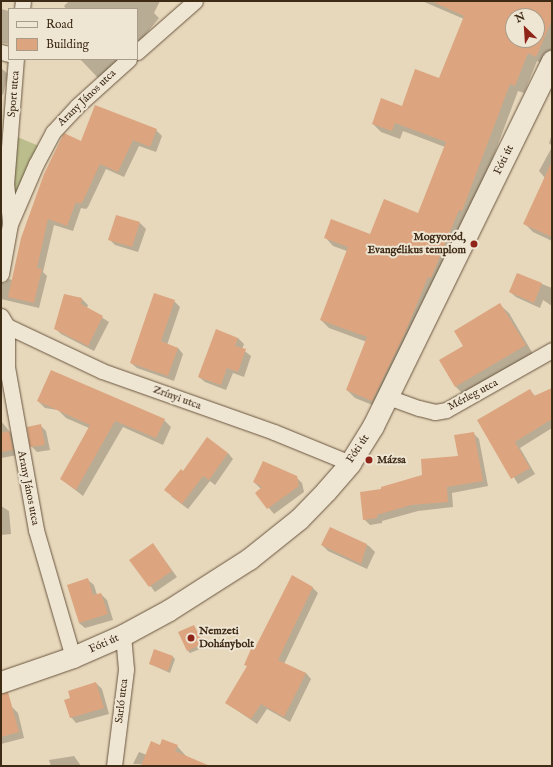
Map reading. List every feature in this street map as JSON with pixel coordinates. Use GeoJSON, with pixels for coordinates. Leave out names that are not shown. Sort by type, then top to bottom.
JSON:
{"type":"FeatureCollection","features":[{"type":"Feature","properties":{"kind":"main road","name":"Fóti út"},"geometry":{"type":"LineString","coordinates":[[1,682],[73,657],[123,635],[212,585],[249,559],[299,519],[350,462],[388,396],[552,61]]}},
{"type":"Feature","properties":{"kind":"street"},"geometry":{"type":"LineString","coordinates":[[138,51],[195,1]]}},
{"type":"Feature","properties":{"kind":"street","name":"Sport utca"},"geometry":{"type":"LineString","coordinates":[[10,224],[6,185],[16,60]]}},
{"type":"Feature","properties":{"kind":"street","name":"Arany János utca"},"geometry":{"type":"LineString","coordinates":[[1,274],[10,224],[36,164],[53,132],[77,106],[128,60]]}},
{"type":"Feature","properties":{"kind":"street","name":"Arany János utca"},"geometry":{"type":"LineString","coordinates":[[4,321],[7,367],[36,530],[73,657]]}},
{"type":"Feature","properties":{"kind":"street","name":"Zrínyi utca"},"geometry":{"type":"LineString","coordinates":[[4,321],[102,371],[274,432],[350,462]]}},
{"type":"Feature","properties":{"kind":"street","name":"Mérleg utca"},"geometry":{"type":"LineString","coordinates":[[388,396],[419,408],[435,412],[446,410],[552,350]]}},
{"type":"Feature","properties":{"kind":"street","name":"Sarló utca"},"geometry":{"type":"LineString","coordinates":[[114,766],[126,669],[123,635]]}},
{"type":"Feature","properties":{"kind":"green space"},"geometry":{"type":"Polygon","coordinates":[[[15,136],[39,146],[12,207],[15,136]]]}},
{"type":"Feature","properties":{"kind":"building"},"geometry":{"type":"Polygon","coordinates":[[[431,1],[552,1],[552,20],[545,36],[545,8],[505,8],[505,48],[540,48],[536,57],[528,53],[515,86],[510,84],[462,211],[459,210],[431,278],[428,277],[405,333],[372,401],[346,390],[367,337],[320,320],[348,247],[324,238],[331,219],[370,234],[384,199],[418,213],[446,142],[395,123],[392,131],[372,124],[381,98],[402,106],[415,69],[439,78],[464,16],[431,1]]]}},
{"type":"Feature","properties":{"kind":"building"},"geometry":{"type":"Polygon","coordinates":[[[95,105],[157,129],[150,147],[133,140],[118,172],[100,164],[83,201],[80,204],[76,202],[67,226],[48,219],[37,268],[42,269],[34,303],[8,297],[21,238],[44,174],[64,133],[81,141],[95,105]]]}},
{"type":"Feature","properties":{"kind":"building"},"geometry":{"type":"Polygon","coordinates":[[[552,161],[552,237],[523,224],[552,161]]]}},
{"type":"Feature","properties":{"kind":"building"},"geometry":{"type":"Polygon","coordinates":[[[116,215],[140,222],[132,247],[108,240],[116,215]]]}},
{"type":"Feature","properties":{"kind":"building"},"geometry":{"type":"Polygon","coordinates":[[[517,273],[542,283],[534,303],[509,292],[517,273]]]}},
{"type":"Feature","properties":{"kind":"building"},"geometry":{"type":"Polygon","coordinates":[[[154,293],[175,300],[161,341],[178,348],[168,376],[130,363],[154,293]]]}},
{"type":"Feature","properties":{"kind":"building"},"geometry":{"type":"Polygon","coordinates":[[[64,294],[82,298],[81,304],[103,316],[88,346],[54,329],[64,294]]]}},
{"type":"Feature","properties":{"kind":"building"},"geometry":{"type":"Polygon","coordinates":[[[500,303],[526,345],[455,387],[439,360],[463,346],[454,331],[500,303]]]}},
{"type":"Feature","properties":{"kind":"building"},"geometry":{"type":"Polygon","coordinates":[[[216,329],[238,338],[235,346],[246,349],[238,372],[227,368],[221,385],[198,377],[216,329]]]}},
{"type":"Feature","properties":{"kind":"building"},"geometry":{"type":"Polygon","coordinates":[[[51,370],[165,419],[156,438],[115,421],[76,490],[60,479],[90,425],[37,401],[51,370]]]}},
{"type":"Feature","properties":{"kind":"building"},"geometry":{"type":"Polygon","coordinates":[[[552,388],[552,419],[515,442],[530,468],[511,479],[477,420],[530,389],[534,396],[552,388]]]}},
{"type":"Feature","properties":{"kind":"building"},"geometry":{"type":"Polygon","coordinates":[[[41,424],[45,445],[30,447],[27,427],[41,424]]]}},
{"type":"Feature","properties":{"kind":"building"},"geometry":{"type":"Polygon","coordinates":[[[9,431],[13,450],[1,452],[1,433],[9,431]]]}},
{"type":"Feature","properties":{"kind":"building"},"geometry":{"type":"Polygon","coordinates":[[[474,432],[483,481],[447,487],[448,502],[411,505],[377,515],[377,518],[363,520],[360,492],[381,489],[381,487],[422,475],[421,459],[458,456],[454,435],[474,432]]]}},
{"type":"Feature","properties":{"kind":"building"},"geometry":{"type":"Polygon","coordinates":[[[207,437],[228,453],[209,480],[203,476],[182,504],[164,490],[181,469],[183,471],[207,437]]]}},
{"type":"Feature","properties":{"kind":"building"},"geometry":{"type":"Polygon","coordinates":[[[263,461],[297,476],[299,486],[267,509],[255,493],[262,487],[253,482],[263,461]]]}},
{"type":"Feature","properties":{"kind":"building"},"geometry":{"type":"Polygon","coordinates":[[[330,527],[367,544],[361,564],[321,545],[330,527]]]}},
{"type":"Feature","properties":{"kind":"building"},"geometry":{"type":"Polygon","coordinates":[[[153,543],[172,571],[149,587],[129,560],[153,543]]]}},
{"type":"Feature","properties":{"kind":"building"},"geometry":{"type":"Polygon","coordinates":[[[292,575],[313,587],[278,660],[306,673],[284,717],[261,704],[251,719],[225,703],[247,666],[244,665],[251,649],[254,650],[292,575]]]}},
{"type":"Feature","properties":{"kind":"building"},"geometry":{"type":"Polygon","coordinates":[[[88,578],[93,595],[101,593],[108,614],[79,623],[67,585],[88,578]]]}},
{"type":"Feature","properties":{"kind":"building","name":"Nemzeti Dohánybolt"},"geometry":{"type":"Polygon","coordinates":[[[194,625],[203,644],[187,651],[178,632],[194,625]]]}},
{"type":"Feature","properties":{"kind":"building"},"geometry":{"type":"Polygon","coordinates":[[[154,649],[173,656],[168,671],[149,664],[154,649]]]}},
{"type":"Feature","properties":{"kind":"building"},"geometry":{"type":"Polygon","coordinates":[[[96,682],[104,708],[70,718],[64,700],[70,698],[68,691],[96,682]]]}},
{"type":"Feature","properties":{"kind":"building"},"geometry":{"type":"Polygon","coordinates":[[[8,692],[19,732],[1,737],[1,694],[8,692]]]}},
{"type":"Feature","properties":{"kind":"building"},"geometry":{"type":"Polygon","coordinates":[[[162,739],[178,745],[175,751],[210,766],[141,766],[151,741],[160,745],[162,739]]]}},
{"type":"Feature","properties":{"kind":"place","name":"Mogyoród, Evangélikus templom"},"geometry":{"type":"Point","coordinates":[474,244]}},
{"type":"Feature","properties":{"kind":"place","name":"Mázsa"},"geometry":{"type":"Point","coordinates":[369,460]}},
{"type":"Feature","properties":{"kind":"place","name":"Nemzeti Dohánybolt"},"geometry":{"type":"Point","coordinates":[191,638]}}]}
